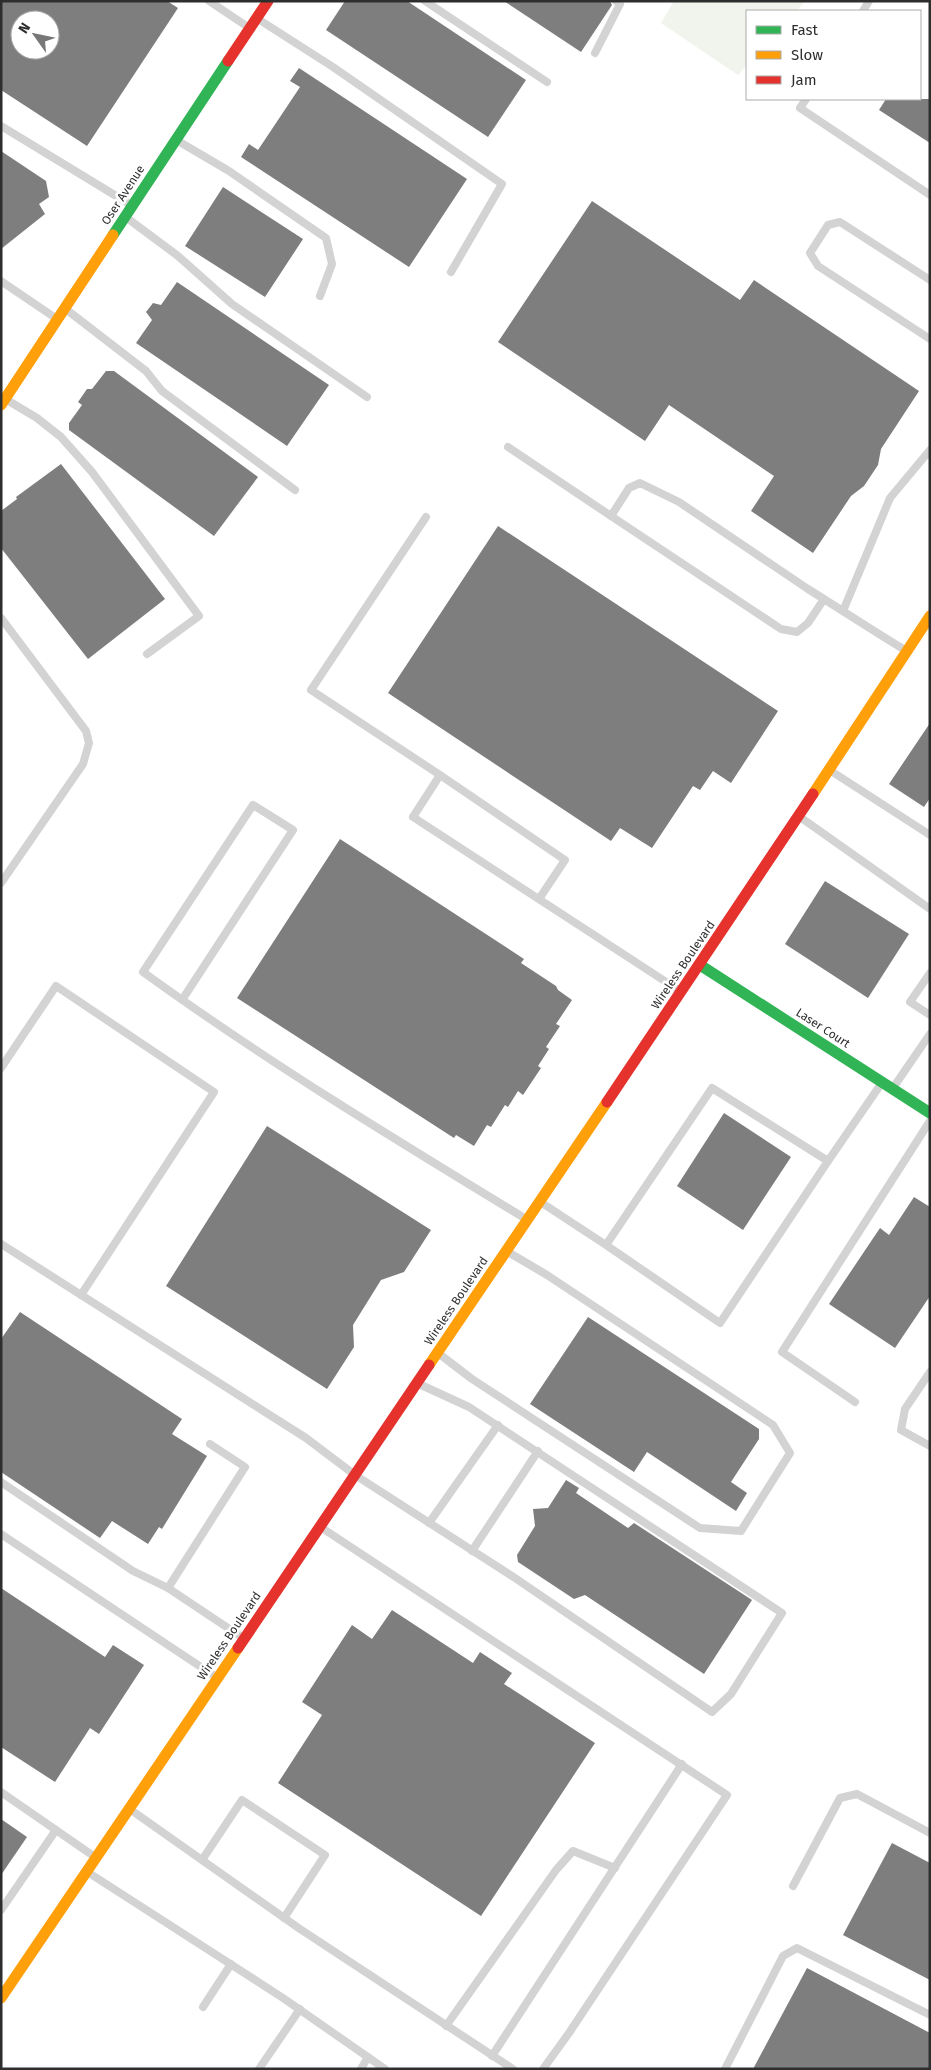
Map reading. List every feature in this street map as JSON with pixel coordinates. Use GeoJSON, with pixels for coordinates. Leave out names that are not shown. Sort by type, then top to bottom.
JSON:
{"type":"FeatureCollection","features":[{"type":"Feature","properties":{"kind":"street","name":"Oser Avenue"},"geometry":{"type":"LineString","coordinates":[[3,402],[268,1]]}},
{"type":"Feature","properties":{"kind":"street","name":"Wireless Boulevard"},"geometry":{"type":"LineString","coordinates":[[1,1998],[682,992],[929,619]]}},
{"type":"Feature","properties":{"kind":"street","name":"Laser Court"},"geometry":{"type":"LineString","coordinates":[[700,965],[930,1114]]}},
{"type":"Feature","properties":{"kind":"lane"},"geometry":{"type":"LineString","coordinates":[[209,1],[250,28]]}},
{"type":"Feature","properties":{"kind":"lane"},"geometry":{"type":"LineString","coordinates":[[425,1],[547,82]]}},
{"type":"Feature","properties":{"kind":"lane"},"geometry":{"type":"LineString","coordinates":[[595,53],[620,4],[616,1]]}},
{"type":"Feature","properties":{"kind":"lane"},"geometry":{"type":"LineString","coordinates":[[256,18],[333,67],[502,184],[451,272]]}},
{"type":"Feature","properties":{"kind":"lane"},"geometry":{"type":"LineString","coordinates":[[805,100],[800,108],[930,195]]}},
{"type":"Feature","properties":{"kind":"lane"},"geometry":{"type":"LineString","coordinates":[[1,126],[132,206]]}},
{"type":"Feature","properties":{"kind":"lane"},"geometry":{"type":"LineString","coordinates":[[176,140],[229,171],[326,238],[332,264],[320,296]]}},
{"type":"Feature","properties":{"kind":"lane"},"geometry":{"type":"LineString","coordinates":[[125,217],[178,256],[232,304],[367,397]]}},
{"type":"Feature","properties":{"kind":"lane"},"geometry":{"type":"LineString","coordinates":[[930,280],[840,222],[828,225],[810,253],[818,266],[930,339]]}},
{"type":"Feature","properties":{"kind":"lane"},"geometry":{"type":"LineString","coordinates":[[1,280],[58,319]]}},
{"type":"Feature","properties":{"kind":"lane"},"geometry":{"type":"LineString","coordinates":[[65,308],[146,371],[162,391],[295,490]]}},
{"type":"Feature","properties":{"kind":"lane"},"geometry":{"type":"LineString","coordinates":[[3,402],[37,418],[66,442],[92,472],[199,616],[147,654]]}},
{"type":"Feature","properties":{"kind":"lane"},"geometry":{"type":"LineString","coordinates":[[508,447],[781,628],[797,632],[808,623],[824,599]]}},
{"type":"Feature","properties":{"kind":"lane"},"geometry":{"type":"LineString","coordinates":[[843,611],[890,498],[930,450]]}},
{"type":"Feature","properties":{"kind":"lane"},"geometry":{"type":"LineString","coordinates":[[611,516],[629,488],[640,483],[679,502],[906,652]]}},
{"type":"Feature","properties":{"kind":"lane"},"geometry":{"type":"LineString","coordinates":[[426,517],[311,690],[565,860],[539,899]]}},
{"type":"Feature","properties":{"kind":"lane"},"geometry":{"type":"LineString","coordinates":[[1,618],[86,731],[89,743],[83,764],[1,883]]}},
{"type":"Feature","properties":{"kind":"lane"},"geometry":{"type":"LineString","coordinates":[[829,770],[930,835]]}},
{"type":"Feature","properties":{"kind":"lane"},"geometry":{"type":"LineString","coordinates":[[440,775],[413,817],[682,992]]}},
{"type":"Feature","properties":{"kind":"lane"},"geometry":{"type":"LineString","coordinates":[[182,1000],[293,830],[253,805],[143,972],[182,1000],[387,1135],[528,1220]]}},
{"type":"Feature","properties":{"kind":"lane"},"geometry":{"type":"LineString","coordinates":[[798,816],[930,908]]}},
{"type":"Feature","properties":{"kind":"lane"},"geometry":{"type":"LineString","coordinates":[[930,973],[910,1002],[930,1015]]}},
{"type":"Feature","properties":{"kind":"lane"},"geometry":{"type":"LineString","coordinates":[[1,1068],[56,986],[214,1092],[82,1295]]}},
{"type":"Feature","properties":{"kind":"lane"},"geometry":{"type":"LineString","coordinates":[[540,1202],[720,1324],[828,1161],[930,1034]]}},
{"type":"Feature","properties":{"kind":"lane"},"geometry":{"type":"LineString","coordinates":[[606,1245],[712,1088],[828,1161]]}},
{"type":"Feature","properties":{"kind":"lane"},"geometry":{"type":"LineString","coordinates":[[854,1402],[782,1352],[930,1120]]}},
{"type":"Feature","properties":{"kind":"lane"},"geometry":{"type":"LineString","coordinates":[[1,1244],[306,1438],[355,1475],[712,1712],[731,1694],[782,1613],[498,1425],[469,1407],[417,1383]]}},
{"type":"Feature","properties":{"kind":"lane"},"geometry":{"type":"LineString","coordinates":[[438,1353],[472,1379],[700,1528],[741,1531],[790,1453],[773,1425],[547,1275],[507,1251]]}},
{"type":"Feature","properties":{"kind":"lane"},"geometry":{"type":"LineString","coordinates":[[930,1372],[905,1409],[901,1430],[930,1446]]}},
{"type":"Feature","properties":{"kind":"lane"},"geometry":{"type":"LineString","coordinates":[[430,1523],[498,1425]]}},
{"type":"Feature","properties":{"kind":"lane"},"geometry":{"type":"LineString","coordinates":[[168,1588],[245,1467],[210,1444]]}},
{"type":"Feature","properties":{"kind":"lane"},"geometry":{"type":"LineString","coordinates":[[472,1551],[538,1451]]}},
{"type":"Feature","properties":{"kind":"lane"},"geometry":{"type":"LineString","coordinates":[[1,1482],[133,1571],[168,1588],[245,1639]]}},
{"type":"Feature","properties":{"kind":"lane"},"geometry":{"type":"LineString","coordinates":[[320,1527],[727,1795],[543,2069]]}},
{"type":"Feature","properties":{"kind":"lane"},"geometry":{"type":"LineString","coordinates":[[1,1534],[217,1679]]}},
{"type":"Feature","properties":{"kind":"lane"},"geometry":{"type":"LineString","coordinates":[[492,2056],[682,1764]]}},
{"type":"Feature","properties":{"kind":"lane"},"geometry":{"type":"LineString","coordinates":[[1,1792],[96,1858]]}},
{"type":"Feature","properties":{"kind":"lane"},"geometry":{"type":"LineString","coordinates":[[793,1886],[840,1798],[857,1794],[930,1833]]}},
{"type":"Feature","properties":{"kind":"lane"},"geometry":{"type":"LineString","coordinates":[[202,1860],[242,1800],[325,1855],[284,1918]]}},
{"type":"Feature","properties":{"kind":"lane"},"geometry":{"type":"LineString","coordinates":[[129,1809],[284,1918],[513,2069]]}},
{"type":"Feature","properties":{"kind":"lane"},"geometry":{"type":"LineString","coordinates":[[1,1910],[56,1830]]}},
{"type":"Feature","properties":{"kind":"lane"},"geometry":{"type":"LineString","coordinates":[[446,2026],[556,1870],[573,1851],[615,1868]]}},
{"type":"Feature","properties":{"kind":"lane"},"geometry":{"type":"LineString","coordinates":[[87,1872],[300,2009],[385,2069]]}},
{"type":"Feature","properties":{"kind":"lane"},"geometry":{"type":"LineString","coordinates":[[725,2069],[783,1956],[797,1948],[930,2015]]}},
{"type":"Feature","properties":{"kind":"lane"},"geometry":{"type":"LineString","coordinates":[[203,2007],[231,1964]]}},
{"type":"Feature","properties":{"kind":"lane"},"geometry":{"type":"LineString","coordinates":[[260,2069],[300,2009]]}},
{"type":"Feature","properties":{"kind":"lane"},"geometry":{"type":"LineString","coordinates":[[361,2069],[368,2057]]}},
{"type":"Feature","properties":{"kind":"shaded area"},"geometry":{"type":"Polygon","coordinates":[[[674,1],[805,1],[798,10],[746,10],[746,66],[738,75],[661,23],[674,1]]]}},
{"type":"Feature","properties":{"kind":"building"},"geometry":{"type":"Polygon","coordinates":[[[1,1],[167,1],[178,8],[87,146],[1,90],[1,1]]]}},
{"type":"Feature","properties":{"kind":"building"},"geometry":{"type":"Polygon","coordinates":[[[345,1],[407,1],[526,80],[488,137],[326,30],[345,1]]]}},
{"type":"Feature","properties":{"kind":"building"},"geometry":{"type":"Polygon","coordinates":[[[504,1],[610,1],[612,5],[581,52],[504,1]]]}},
{"type":"Feature","properties":{"kind":"building"},"geometry":{"type":"Polygon","coordinates":[[[299,68],[467,179],[409,267],[241,157],[249,144],[258,150],[300,87],[290,81],[299,68]]]}},
{"type":"Feature","properties":{"kind":"building"},"geometry":{"type":"Polygon","coordinates":[[[930,99],[930,143],[879,110],[885,100],[930,99]]]}},
{"type":"Feature","properties":{"kind":"building"},"geometry":{"type":"Polygon","coordinates":[[[1,151],[46,181],[49,197],[39,204],[45,214],[1,249],[1,151]]]}},
{"type":"Feature","properties":{"kind":"building"},"geometry":{"type":"Polygon","coordinates":[[[223,187],[303,239],[265,297],[185,246],[223,187]]]}},
{"type":"Feature","properties":{"kind":"building"},"geometry":{"type":"Polygon","coordinates":[[[592,201],[740,300],[754,280],[919,391],[881,449],[878,465],[864,486],[851,496],[813,553],[751,511],[774,476],[669,405],[645,441],[498,342],[592,201]]]}},
{"type":"Feature","properties":{"kind":"building"},"geometry":{"type":"Polygon","coordinates":[[[177,282],[329,385],[287,446],[136,343],[152,320],[146,312],[153,303],[161,305],[177,282]]]}},
{"type":"Feature","properties":{"kind":"building"},"geometry":{"type":"Polygon","coordinates":[[[106,371],[114,371],[258,477],[214,536],[69,430],[69,423],[82,405],[78,402],[87,389],[92,389],[106,371]]]}},
{"type":"Feature","properties":{"kind":"building"},"geometry":{"type":"Polygon","coordinates":[[[61,464],[165,599],[88,659],[1,548],[1,511],[17,499],[16,497],[61,464]]]}},
{"type":"Feature","properties":{"kind":"building"},"geometry":{"type":"Polygon","coordinates":[[[498,526],[778,711],[731,783],[713,771],[700,790],[693,786],[652,848],[620,828],[611,841],[388,693],[498,526]]]}},
{"type":"Feature","properties":{"kind":"building"},"geometry":{"type":"Polygon","coordinates":[[[930,723],[930,798],[924,807],[889,784],[930,723]]]}},
{"type":"Feature","properties":{"kind":"building"},"geometry":{"type":"Polygon","coordinates":[[[340,839],[524,959],[521,963],[556,986],[558,990],[572,1000],[556,1024],[560,1026],[546,1047],[549,1049],[538,1066],[541,1068],[523,1095],[518,1091],[508,1107],[505,1105],[491,1127],[487,1125],[474,1146],[456,1135],[454,1138],[237,998],[340,839]]]}},
{"type":"Feature","properties":{"kind":"building"},"geometry":{"type":"Polygon","coordinates":[[[825,881],[909,934],[868,998],[785,944],[825,881]]]}},
{"type":"Feature","properties":{"kind":"building"},"geometry":{"type":"Polygon","coordinates":[[[724,1113],[791,1157],[743,1230],[677,1186],[724,1113]]]}},
{"type":"Feature","properties":{"kind":"building"},"geometry":{"type":"Polygon","coordinates":[[[267,1126],[431,1230],[404,1272],[381,1280],[353,1325],[354,1347],[327,1389],[166,1286],[267,1126]]]}},
{"type":"Feature","properties":{"kind":"building"},"geometry":{"type":"Polygon","coordinates":[[[914,1197],[930,1207],[930,1296],[895,1348],[829,1304],[880,1228],[889,1235],[914,1197]]]}},
{"type":"Feature","properties":{"kind":"building"},"geometry":{"type":"Polygon","coordinates":[[[20,1312],[182,1419],[172,1434],[207,1456],[162,1529],[159,1527],[148,1544],[112,1521],[100,1538],[1,1472],[1,1339],[20,1312]]]}},
{"type":"Feature","properties":{"kind":"building"},"geometry":{"type":"Polygon","coordinates":[[[588,1317],[759,1429],[759,1439],[731,1482],[747,1493],[736,1511],[647,1452],[634,1472],[530,1404],[588,1317]]]}},
{"type":"Feature","properties":{"kind":"building"},"geometry":{"type":"Polygon","coordinates":[[[566,1480],[579,1488],[576,1493],[628,1528],[634,1523],[752,1600],[704,1674],[585,1595],[574,1599],[518,1562],[517,1555],[535,1526],[533,1509],[548,1508],[566,1480]]]}},
{"type":"Feature","properties":{"kind":"building"},"geometry":{"type":"Polygon","coordinates":[[[1,1588],[105,1657],[113,1645],[144,1665],[99,1734],[90,1728],[55,1782],[1,1747],[1,1588]]]}},
{"type":"Feature","properties":{"kind":"building"},"geometry":{"type":"Polygon","coordinates":[[[392,1610],[473,1663],[480,1652],[512,1673],[504,1684],[595,1743],[481,1916],[278,1783],[322,1715],[302,1702],[352,1625],[372,1639],[392,1610]]]}},
{"type":"Feature","properties":{"kind":"building"},"geometry":{"type":"Polygon","coordinates":[[[1,1819],[27,1837],[1,1875],[1,1819]]]}},
{"type":"Feature","properties":{"kind":"building"},"geometry":{"type":"Polygon","coordinates":[[[892,1843],[930,1863],[930,1980],[843,1935],[892,1843]]]}},
{"type":"Feature","properties":{"kind":"building"},"geometry":{"type":"Polygon","coordinates":[[[807,1968],[930,2033],[930,2069],[753,2069],[807,1968]]]}},
{"type":"Feature","properties":{"kind":"traffic: fast"},"geometry":{"type":"LineString","coordinates":[[113,235],[228,61]]}},
{"type":"Feature","properties":{"kind":"traffic: fast"},"geometry":{"type":"LineString","coordinates":[[700,965],[930,1113]]}},
{"type":"Feature","properties":{"kind":"traffic: slow"},"geometry":{"type":"LineString","coordinates":[[1,405],[113,235]]}},
{"type":"Feature","properties":{"kind":"traffic: slow"},"geometry":{"type":"LineString","coordinates":[[813,794],[930,616]]}},
{"type":"Feature","properties":{"kind":"traffic: slow"},"geometry":{"type":"LineString","coordinates":[[429,1365],[607,1102]]}},
{"type":"Feature","properties":{"kind":"traffic: slow"},"geometry":{"type":"LineString","coordinates":[[1,1998],[238,1648]]}},
{"type":"Feature","properties":{"kind":"traffic: jam"},"geometry":{"type":"LineString","coordinates":[[228,61],[268,1]]}},
{"type":"Feature","properties":{"kind":"traffic: jam"},"geometry":{"type":"LineString","coordinates":[[607,1102],[813,794]]}},
{"type":"Feature","properties":{"kind":"traffic: jam"},"geometry":{"type":"LineString","coordinates":[[238,1648],[429,1365]]}}]}
